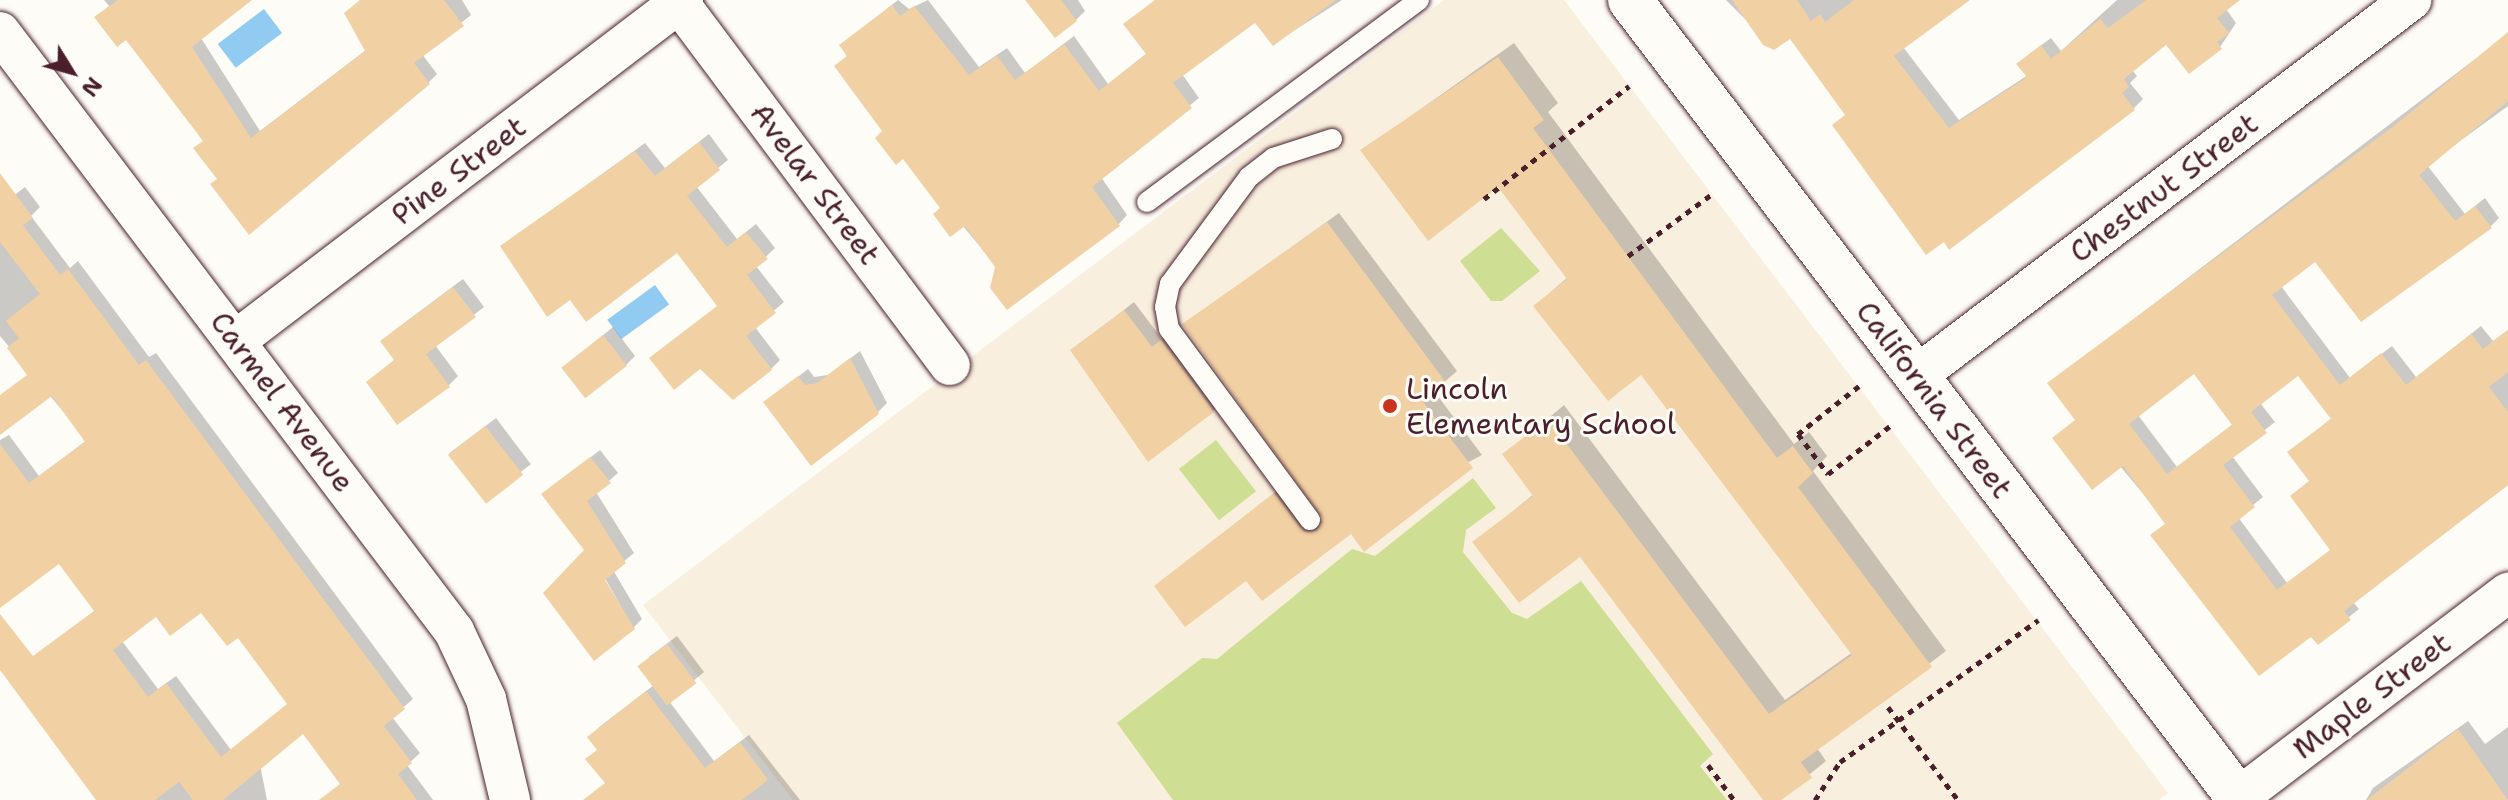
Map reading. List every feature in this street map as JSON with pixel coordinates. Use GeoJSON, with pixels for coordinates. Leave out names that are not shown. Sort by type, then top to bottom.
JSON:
{"type":"FeatureCollection","features":[{"type":"Feature","properties":{"kind":"street","name":"California Street"},"geometry":{"type":"LineString","coordinates":[[1630,0],[2238,799]]}},
{"type":"Feature","properties":{"kind":"street","name":"Chestnut Street"},"geometry":{"type":"LineString","coordinates":[[1916,376],[2411,0]]}},
{"type":"Feature","properties":{"kind":"street","name":"Pine Street"},"geometry":{"type":"LineString","coordinates":[[235,341],[681,2]]}},
{"type":"Feature","properties":{"kind":"street","name":"Avelar Street"},"geometry":{"type":"LineString","coordinates":[[681,2],[950,365]]}},
{"type":"Feature","properties":{"kind":"street","name":"Carmel Avenue"},"geometry":{"type":"LineString","coordinates":[[0,32],[454,631],[486,699],[510,800]]}},
{"type":"Feature","properties":{"kind":"street","name":"Maple Street"},"geometry":{"type":"LineString","coordinates":[[2238,799],[2508,593]]}},
{"type":"Feature","properties":{"kind":"lane"},"geometry":{"type":"LineString","coordinates":[[1147,202],[1419,0]]}},
{"type":"Feature","properties":{"kind":"lane"},"geometry":{"type":"LineString","coordinates":[[1310,520],[1169,329],[1165,307],[1170,284],[1249,177],[1273,158],[1332,139]]}},
{"type":"Feature","properties":{"kind":"path"},"geometry":{"type":"LineString","coordinates":[[1484,199],[1629,86]]}},
{"type":"Feature","properties":{"kind":"path"},"geometry":{"type":"LineString","coordinates":[[1628,256],[1712,194]]}},
{"type":"Feature","properties":{"kind":"path"},"geometry":{"type":"LineString","coordinates":[[1859,386],[1798,434],[1828,474],[1890,426]]}},
{"type":"Feature","properties":{"kind":"path"},"geometry":{"type":"LineString","coordinates":[[1815,800],[1840,762],[1901,723],[2038,620]]}},
{"type":"Feature","properties":{"kind":"path"},"geometry":{"type":"LineString","coordinates":[[1888,707],[1958,800]]}},
{"type":"Feature","properties":{"kind":"path"},"geometry":{"type":"LineString","coordinates":[[1708,765],[1734,800]]}},
{"type":"Feature","properties":{"kind":"shaded area","name":"Lincoln Elementary School"},"geometry":{"type":"Polygon","coordinates":[[[1444,0],[1564,0],[2168,793],[2159,800],[793,800],[643,605],[1444,0]]]}},
{"type":"Feature","properties":{"kind":"green space"},"geometry":{"type":"Polygon","coordinates":[[[1501,228],[1540,271],[1502,301],[1491,301],[1460,261],[1501,228]]]}},
{"type":"Feature","properties":{"kind":"green space"},"geometry":{"type":"Polygon","coordinates":[[[1216,440],[1256,491],[1219,520],[1179,469],[1216,440]]]}},
{"type":"Feature","properties":{"kind":"green space"},"geometry":{"type":"Polygon","coordinates":[[[1473,478],[1496,508],[1466,530],[1463,552],[1512,613],[1527,619],[1581,581],[1713,754],[1700,766],[1727,800],[1173,800],[1117,723],[1202,658],[1217,659],[1352,549],[1375,556],[1473,478]]]}},
{"type":"Feature","properties":{"kind":"water"},"geometry":{"type":"Polygon","coordinates":[[[264,9],[282,33],[236,68],[218,44],[264,9]]]}},
{"type":"Feature","properties":{"kind":"water"},"geometry":{"type":"Polygon","coordinates":[[[655,285],[669,304],[621,339],[607,320],[655,285]]]}},
{"type":"Feature","properties":{"kind":"building"},"geometry":{"type":"Polygon","coordinates":[[[118,0],[252,0],[192,47],[251,138],[365,51],[344,13],[360,0],[444,0],[464,26],[414,63],[430,84],[249,235],[210,184],[217,179],[193,148],[203,141],[126,40],[117,47],[94,17],[118,0]]]}},
{"type":"Feature","properties":{"kind":"building"},"geometry":{"type":"Polygon","coordinates":[[[1025,0],[1061,0],[1077,21],[1055,38],[1025,0]]]}},
{"type":"Feature","properties":{"kind":"building"},"geometry":{"type":"Polygon","coordinates":[[[1155,0],[1336,0],[1273,46],[1255,23],[1173,83],[1192,108],[1092,187],[1120,226],[1007,310],[990,288],[995,267],[965,226],[950,237],[933,214],[940,208],[903,159],[896,165],[875,138],[882,131],[834,66],[847,56],[839,45],[892,5],[900,16],[914,6],[969,75],[997,56],[1015,80],[1064,44],[1099,91],[1146,54],[1123,24],[1155,0]]]}},
{"type":"Feature","properties":{"kind":"building"},"geometry":{"type":"Polygon","coordinates":[[[1732,0],[1797,0],[1811,21],[1820,14],[1825,22],[1854,0],[1970,0],[1894,56],[1949,128],[2027,77],[2016,64],[2041,45],[2051,59],[2100,19],[2108,28],[2146,0],[2240,0],[2217,18],[2229,33],[2217,42],[2222,49],[2189,74],[2166,45],[2124,79],[2129,87],[2122,93],[2135,110],[1949,250],[1944,242],[1926,255],[1832,125],[1845,115],[1790,39],[1774,50],[1763,45],[1732,0]]]}},
{"type":"Feature","properties":{"kind":"building"},"geometry":{"type":"Polygon","coordinates":[[[2508,32],[2508,101],[2419,175],[2455,221],[2475,206],[2492,228],[2361,322],[2315,262],[2272,295],[2340,385],[2381,353],[2406,385],[2471,334],[2483,349],[2508,330],[2508,372],[2489,387],[2508,412],[2508,485],[2344,611],[2351,620],[2318,645],[2311,637],[2259,676],[2150,535],[2165,524],[2123,466],[2092,490],[2052,438],[2075,420],[2047,383],[2394,126],[2508,32]],[[2194,374],[2129,424],[2167,474],[2232,425],[2194,374]],[[2298,376],[2251,412],[2267,433],[2223,465],[2255,507],[2230,527],[2277,590],[2330,550],[2290,496],[2309,481],[2287,452],[2331,419],[2298,376]]]}},
{"type":"Feature","properties":{"kind":"building"},"geometry":{"type":"Polygon","coordinates":[[[1498,57],[1544,120],[1533,128],[1777,458],[1793,446],[1813,473],[1798,487],[1932,667],[1801,762],[1812,778],[1781,800],[1763,800],[1580,557],[1519,603],[1472,542],[1533,496],[1502,454],[1548,419],[1769,714],[1852,655],[1641,375],[1608,401],[1533,306],[1567,279],[1498,187],[1428,241],[1360,150],[1498,57]]]}},
{"type":"Feature","properties":{"kind":"building"},"geometry":{"type":"Polygon","coordinates":[[[699,142],[720,170],[687,196],[727,247],[746,232],[768,259],[747,275],[776,313],[746,336],[772,370],[733,400],[700,369],[674,390],[649,358],[717,306],[677,253],[586,322],[570,300],[547,317],[500,246],[635,151],[655,176],[699,142]]]}},
{"type":"Feature","properties":{"kind":"building"},"geometry":{"type":"Polygon","coordinates":[[[0,173],[33,218],[23,225],[60,275],[68,269],[139,365],[146,360],[405,709],[384,726],[412,763],[398,774],[417,800],[319,800],[340,784],[303,734],[223,800],[193,800],[179,782],[155,800],[96,800],[0,670],[0,614],[33,656],[94,611],[59,564],[0,608],[0,444],[29,483],[85,442],[52,396],[0,435],[0,395],[27,375],[7,348],[19,338],[6,321],[40,294],[0,242],[0,173]],[[201,613],[170,636],[156,617],[113,650],[148,697],[166,683],[221,757],[287,704],[238,638],[227,646],[201,613]]]}},
{"type":"Feature","properties":{"kind":"building"},"geometry":{"type":"Polygon","coordinates":[[[1327,222],[1447,384],[1423,402],[1473,468],[1364,552],[1351,534],[1262,601],[1246,581],[1185,627],[1154,586],[1274,493],[1304,532],[1317,531],[1323,519],[1182,324],[1327,222]]]}},
{"type":"Feature","properties":{"kind":"building"},"geometry":{"type":"Polygon","coordinates":[[[453,287],[476,317],[426,354],[450,387],[397,425],[366,382],[394,360],[380,341],[453,287]]]}},
{"type":"Feature","properties":{"kind":"building"},"geometry":{"type":"Polygon","coordinates":[[[1124,310],[1152,347],[1161,340],[1214,412],[1148,462],[1070,350],[1124,310]]]}},
{"type":"Feature","properties":{"kind":"building"},"geometry":{"type":"Polygon","coordinates":[[[603,335],[627,366],[585,398],[561,368],[603,335]]]}},
{"type":"Feature","properties":{"kind":"building"},"geometry":{"type":"Polygon","coordinates":[[[850,358],[879,414],[811,466],[763,402],[798,376],[805,385],[817,383],[850,358]]]}},
{"type":"Feature","properties":{"kind":"building"},"geometry":{"type":"Polygon","coordinates":[[[485,426],[523,475],[486,504],[448,455],[485,426]]]}},
{"type":"Feature","properties":{"kind":"building"},"geometry":{"type":"Polygon","coordinates":[[[590,457],[611,483],[587,501],[626,563],[605,580],[635,629],[594,661],[543,593],[584,550],[541,494],[590,457]]]}},
{"type":"Feature","properties":{"kind":"building"},"geometry":{"type":"Polygon","coordinates":[[[667,644],[696,683],[667,705],[637,666],[667,644]]]}},
{"type":"Feature","properties":{"kind":"building"},"geometry":{"type":"Polygon","coordinates":[[[646,691],[705,768],[740,742],[768,780],[742,800],[583,800],[605,783],[585,759],[597,750],[587,737],[646,691]]]}},
{"type":"Feature","properties":{"kind":"building"},"geometry":{"type":"Polygon","coordinates":[[[2458,729],[2508,800],[2367,800],[2458,729]]]}},
{"type":"Feature","properties":{"kind":"place","name":"Lincoln Elementary School"},"geometry":{"type":"Point","coordinates":[1390,406]}}]}
